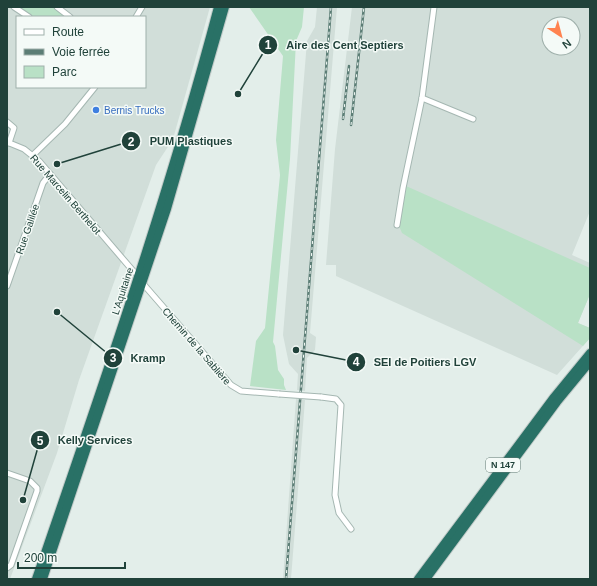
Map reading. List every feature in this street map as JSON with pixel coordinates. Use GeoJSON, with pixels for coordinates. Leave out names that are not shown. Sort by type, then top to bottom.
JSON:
{"type":"FeatureCollection","features":[{"type":"Feature","properties":{"kind":"highway","name":"L'Aquitaine"},"geometry":{"type":"LineString","coordinates":[[36,579],[151,237],[175,159],[218,7]]}},
{"type":"Feature","properties":{"kind":"highway","name":"L'Aquitaine"},"geometry":{"type":"LineString","coordinates":[[43,579],[167,209],[225,7]]}},
{"type":"Feature","properties":{"kind":"highway","name":"N 147"},"geometry":{"type":"LineString","coordinates":[[418,579],[554,396],[590,353]]}},
{"type":"Feature","properties":{"kind":"highway","name":"N 147"},"geometry":{"type":"LineString","coordinates":[[426,579],[552,408],[590,362]]}},
{"type":"Feature","properties":{"kind":"street"},"geometry":{"type":"LineString","coordinates":[[14,7],[28,16]]}},
{"type":"Feature","properties":{"kind":"street"},"geometry":{"type":"LineString","coordinates":[[57,7],[69,16]]}},
{"type":"Feature","properties":{"kind":"street"},"geometry":{"type":"LineString","coordinates":[[137,16],[142,7]]}},
{"type":"Feature","properties":{"kind":"street"},"geometry":{"type":"LineString","coordinates":[[397,225],[402,188],[422,98],[434,7]]}},
{"type":"Feature","properties":{"kind":"street"},"geometry":{"type":"LineString","coordinates":[[33,155],[73,115],[94,88]]}},
{"type":"Feature","properties":{"kind":"street"},"geometry":{"type":"LineString","coordinates":[[422,98],[473,119]]}},
{"type":"Feature","properties":{"kind":"street"},"geometry":{"type":"LineString","coordinates":[[7,122],[14,128],[8,143]]}},
{"type":"Feature","properties":{"kind":"street","name":"Rue Marcelin Berthelot"},"geometry":{"type":"LineString","coordinates":[[8,143],[33,155],[134,272]]}},
{"type":"Feature","properties":{"kind":"street","name":"Rue Galilée"},"geometry":{"type":"LineString","coordinates":[[7,286],[43,183],[50,174]]}},
{"type":"Feature","properties":{"kind":"street","name":"Chemin de la Sablière"},"geometry":{"type":"LineString","coordinates":[[145,286],[231,385],[241,391],[336,398],[341,405],[335,495],[339,513],[351,529]]}},
{"type":"Feature","properties":{"kind":"street"},"geometry":{"type":"LineString","coordinates":[[7,473],[30,481],[34,484],[37,491],[10,564],[7,568]]}},
{"type":"Feature","properties":{"kind":"shaded area"},"geometry":{"type":"Polygon","coordinates":[[[7,7],[210,7],[173,139],[156,165],[79,380],[57,453],[10,579],[7,579],[7,7]]]}},
{"type":"Feature","properties":{"kind":"shaded area"},"geometry":{"type":"Polygon","coordinates":[[[317,7],[337,7],[310,333],[316,337],[315,350],[307,358],[305,391],[297,390],[298,374],[289,364],[283,335],[307,41],[315,27],[317,7]]]}},
{"type":"Feature","properties":{"kind":"shaded area"},"geometry":{"type":"Polygon","coordinates":[[[352,7],[590,7],[590,211],[572,255],[590,263],[590,294],[578,323],[590,328],[590,338],[557,375],[336,276],[336,265],[326,265],[335,149],[352,7]]]}},
{"type":"Feature","properties":{"kind":"shaded area"},"geometry":{"type":"Polygon","coordinates":[[[296,399],[305,400],[291,579],[283,579],[296,399]]]}},
{"type":"Feature","properties":{"kind":"green space"},"geometry":{"type":"Polygon","coordinates":[[[18,7],[55,7],[67,16],[32,16],[18,7]]]}},
{"type":"Feature","properties":{"kind":"green space"},"geometry":{"type":"Polygon","coordinates":[[[249,7],[304,7],[302,27],[296,41],[290,159],[273,342],[275,346],[278,370],[284,379],[286,390],[250,386],[256,341],[265,328],[280,175],[276,140],[283,56],[249,7]]]}},
{"type":"Feature","properties":{"kind":"green space"},"geometry":{"type":"Polygon","coordinates":[[[406,186],[590,268],[590,294],[578,323],[590,328],[590,338],[583,346],[402,233],[399,226],[406,186]]]}},
{"type":"Feature","properties":{"kind":"railway"},"geometry":{"type":"LineString","coordinates":[[286,579],[331,7]]}},
{"type":"Feature","properties":{"kind":"railway"},"geometry":{"type":"LineString","coordinates":[[351,125],[364,7]]}},
{"type":"Feature","properties":{"kind":"railway"},"geometry":{"type":"LineString","coordinates":[[343,119],[349,66]]}},
{"type":"Feature","properties":{"kind":"place","name":"Aire des Cent Septiers"},"geometry":{"type":"Point","coordinates":[238,94]}},
{"type":"Feature","properties":{"kind":"place","name":"Bernis Trucks"},"geometry":{"type":"Point","coordinates":[96,110]}},
{"type":"Feature","properties":{"kind":"place","name":"PUM Plastiques"},"geometry":{"type":"Point","coordinates":[57,164]}},
{"type":"Feature","properties":{"kind":"place","name":"Kramp"},"geometry":{"type":"Point","coordinates":[57,312]}},
{"type":"Feature","properties":{"kind":"place","name":"SEI de Poitiers LGV"},"geometry":{"type":"Point","coordinates":[296,350]}},
{"type":"Feature","properties":{"kind":"place","name":"Kelly Services"},"geometry":{"type":"Point","coordinates":[23,500]}}]}
